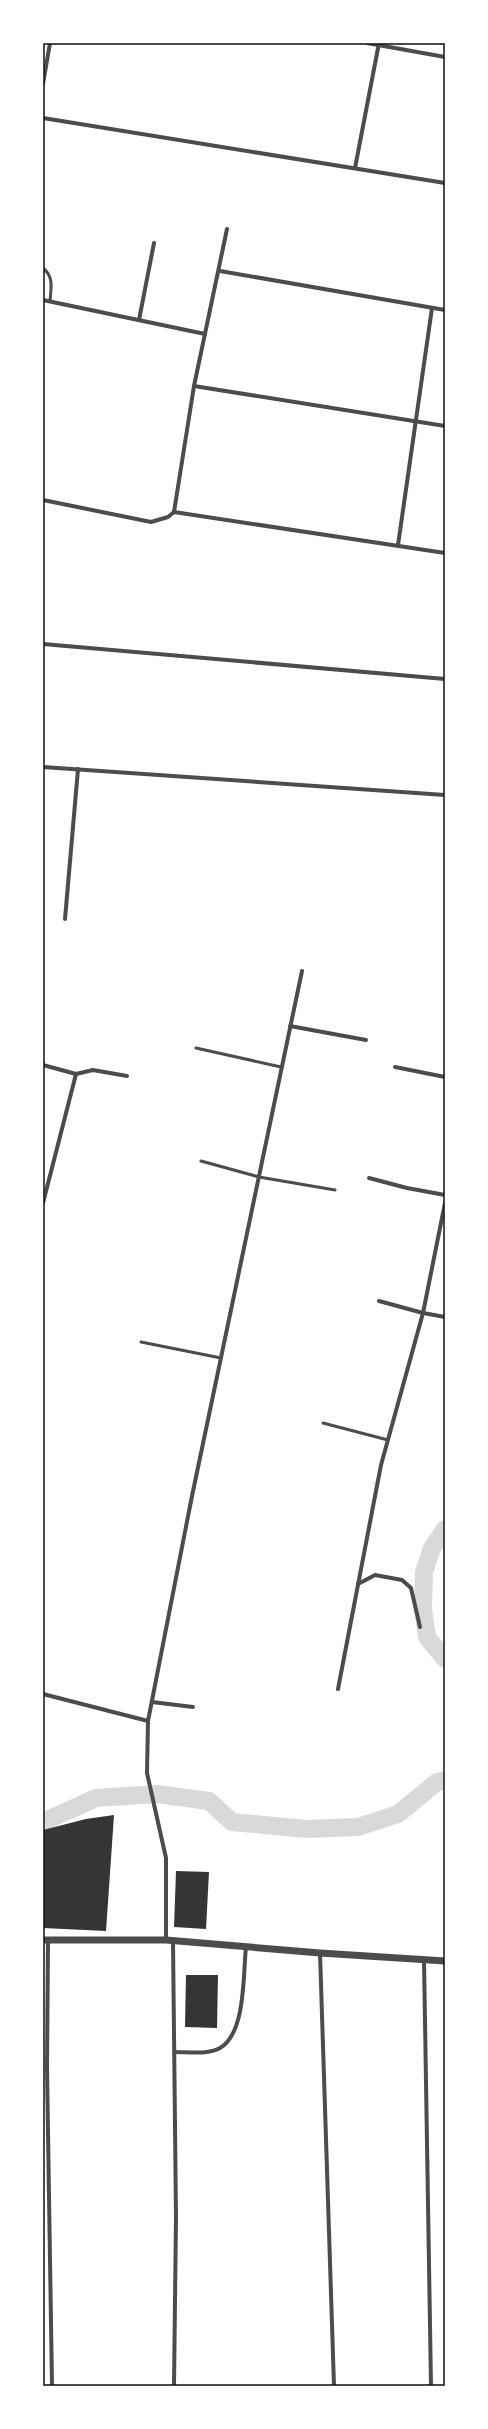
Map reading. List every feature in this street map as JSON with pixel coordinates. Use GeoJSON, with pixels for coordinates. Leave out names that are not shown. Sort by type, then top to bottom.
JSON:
{"type":"FeatureCollection","features":[{"type":"Feature","properties":{"kind":"street"},"geometry":{"type":"LineString","coordinates":[[43,84],[50,43]]}},
{"type":"Feature","properties":{"kind":"street"},"geometry":{"type":"LineString","coordinates":[[367,43],[445,57]]}},
{"type":"Feature","properties":{"kind":"street"},"geometry":{"type":"LineString","coordinates":[[355,168],[378,44]]}},
{"type":"Feature","properties":{"kind":"street"},"geometry":{"type":"LineString","coordinates":[[43,118],[445,183]]}},
{"type":"Feature","properties":{"kind":"street"},"geometry":{"type":"LineString","coordinates":[[43,500],[151,522],[168,517],[174,512],[194,386],[220,271],[227,230]]}},
{"type":"Feature","properties":{"kind":"street"},"geometry":{"type":"LineString","coordinates":[[139,320],[154,243]]}},
{"type":"Feature","properties":{"kind":"street"},"geometry":{"type":"LineString","coordinates":[[220,271],[445,310]]}},
{"type":"Feature","properties":{"kind":"street"},"geometry":{"type":"LineString","coordinates":[[43,300],[205,334]]}},
{"type":"Feature","properties":{"kind":"street"},"geometry":{"type":"LineString","coordinates":[[398,545],[432,308]]}},
{"type":"Feature","properties":{"kind":"street"},"geometry":{"type":"LineString","coordinates":[[194,386],[445,426]]}},
{"type":"Feature","properties":{"kind":"street"},"geometry":{"type":"LineString","coordinates":[[174,512],[445,553]]}},
{"type":"Feature","properties":{"kind":"street"},"geometry":{"type":"LineString","coordinates":[[43,644],[445,680]]}},
{"type":"Feature","properties":{"kind":"street"},"geometry":{"type":"LineString","coordinates":[[43,767],[445,795]]}},
{"type":"Feature","properties":{"kind":"street"},"geometry":{"type":"LineString","coordinates":[[65,919],[78,769]]}},
{"type":"Feature","properties":{"kind":"street"},"geometry":{"type":"LineString","coordinates":[[174,2386],[175,2052],[166,1858],[147,1773],[148,1721],[221,1358],[302,971]]}},
{"type":"Feature","properties":{"kind":"street"},"geometry":{"type":"LineString","coordinates":[[290,1026],[366,1040]]}},
{"type":"Feature","properties":{"kind":"street"},"geometry":{"type":"LineString","coordinates":[[43,1066],[76,1074],[93,1070],[126,1076]]}},
{"type":"Feature","properties":{"kind":"street"},"geometry":{"type":"LineString","coordinates":[[395,1067],[445,1077]]}},
{"type":"Feature","properties":{"kind":"street"},"geometry":{"type":"LineString","coordinates":[[43,1203],[76,1074]]}},
{"type":"Feature","properties":{"kind":"street"},"geometry":{"type":"LineString","coordinates":[[369,1178],[407,1188],[445,1195]]}},
{"type":"Feature","properties":{"kind":"street"},"geometry":{"type":"LineString","coordinates":[[338,1689],[381,1465],[423,1313],[445,1203]]}},
{"type":"Feature","properties":{"kind":"street"},"geometry":{"type":"LineString","coordinates":[[379,1301],[423,1313],[445,1317]]}},
{"type":"Feature","properties":{"kind":"street"},"geometry":{"type":"LineString","coordinates":[[358,1584],[375,1575],[402,1580],[411,1588],[420,1627]]}},
{"type":"Feature","properties":{"kind":"street"},"geometry":{"type":"LineString","coordinates":[[43,1694],[148,1721]]}},
{"type":"Feature","properties":{"kind":"street"},"geometry":{"type":"LineString","coordinates":[[152,1702],[193,1708]]}},
{"type":"Feature","properties":{"kind":"street"},"geometry":{"type":"LineString","coordinates":[[52,2386],[46,1940],[170,1941],[445,1961]]}},
{"type":"Feature","properties":{"kind":"street"},"geometry":{"type":"LineString","coordinates":[[175,2052],[201,2052],[220,2048],[232,2036],[239,2019],[246,1947]]}},
{"type":"Feature","properties":{"kind":"street"},"geometry":{"type":"LineString","coordinates":[[320,1953],[334,2386]]}},
{"type":"Feature","properties":{"kind":"street"},"geometry":{"type":"LineString","coordinates":[[424,1960],[431,2386]]}},
{"type":"Feature","properties":{"kind":"lane"},"geometry":{"type":"LineString","coordinates":[[43,268],[49,273],[52,284],[50,301]]}},
{"type":"Feature","properties":{"kind":"lane"},"geometry":{"type":"LineString","coordinates":[[196,1048],[281,1067]]}},
{"type":"Feature","properties":{"kind":"lane"},"geometry":{"type":"LineString","coordinates":[[202,1161],[259,1177],[335,1190]]}},
{"type":"Feature","properties":{"kind":"lane"},"geometry":{"type":"LineString","coordinates":[[141,1342],[221,1358]]}},
{"type":"Feature","properties":{"kind":"lane"},"geometry":{"type":"LineString","coordinates":[[323,1423],[388,1440]]}},
{"type":"Feature","properties":{"kind":"building"},"geometry":{"type":"Polygon","coordinates":[[[114,1815],[106,1931],[43,1928],[43,1830],[86,1819],[114,1815]]]}},
{"type":"Feature","properties":{"kind":"building"},"geometry":{"type":"Polygon","coordinates":[[[176,1871],[209,1872],[206,1929],[174,1927],[176,1871]]]}},
{"type":"Feature","properties":{"kind":"building"},"geometry":{"type":"Polygon","coordinates":[[[186,1975],[218,1975],[217,2028],[185,2027],[186,1975]]]}},
{"type":"Feature","properties":{"kind":"waterway"},"geometry":{"type":"LineString","coordinates":[[445,1529],[432,1548],[424,1572],[423,1609],[427,1637],[445,1659]]}},
{"type":"Feature","properties":{"kind":"waterway"},"geometry":{"type":"LineString","coordinates":[[43,1822],[96,1798],[157,1794],[209,1801],[232,1822],[306,1829],[358,1827],[398,1814],[437,1782],[445,1780]]}}]}
